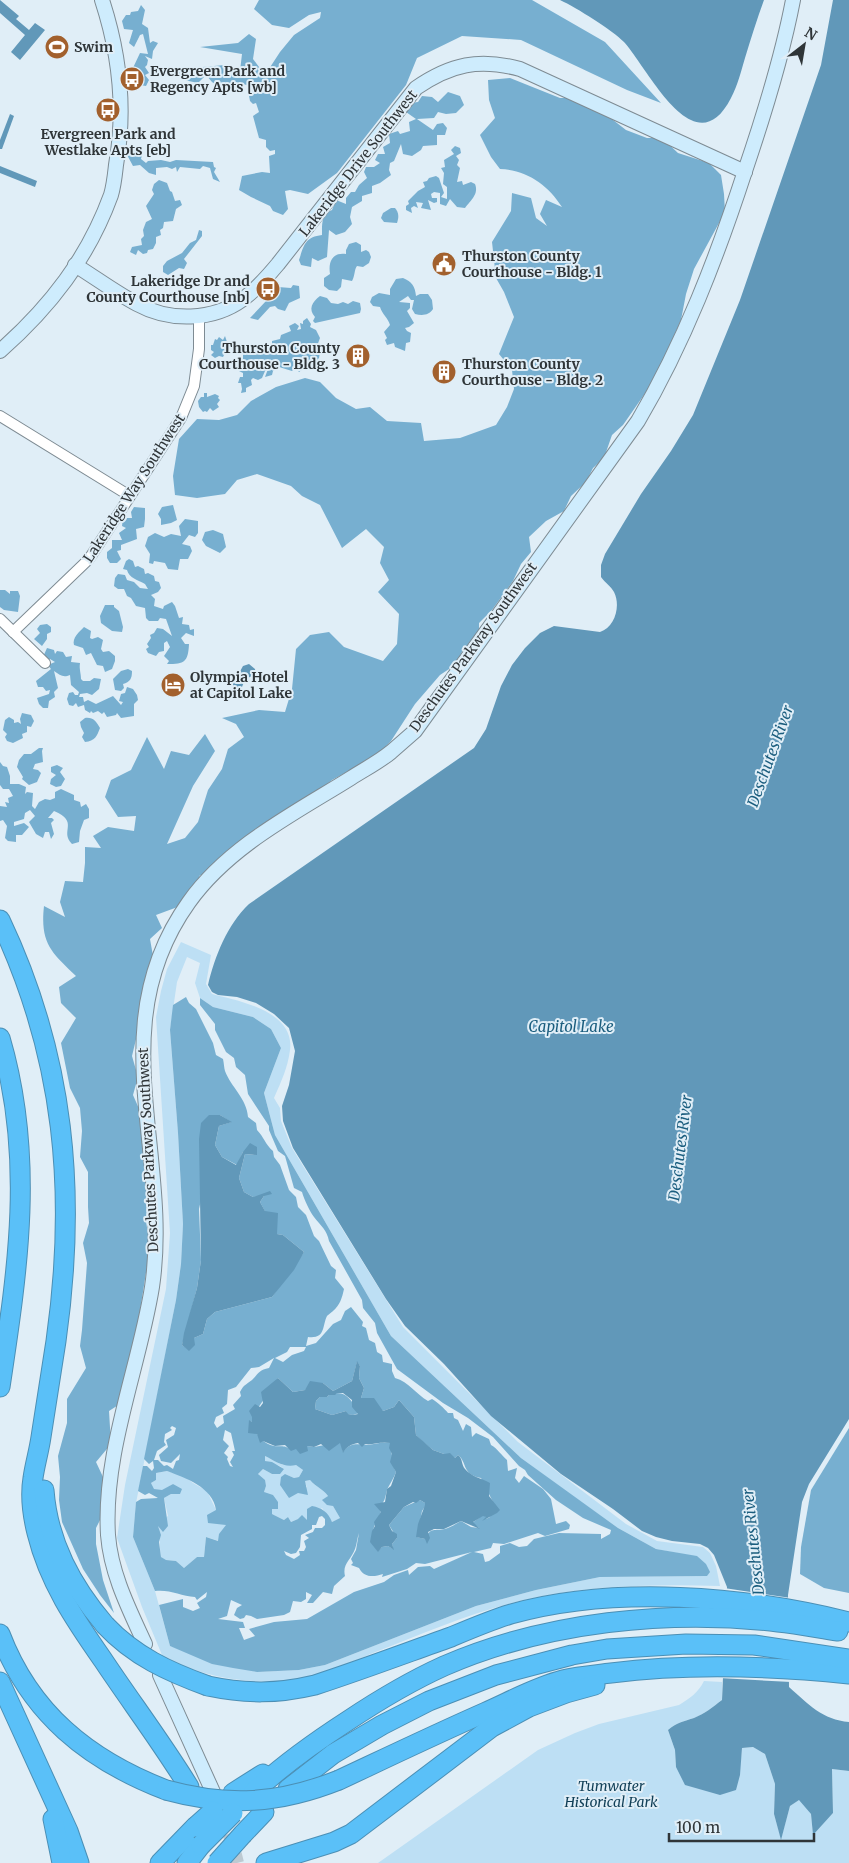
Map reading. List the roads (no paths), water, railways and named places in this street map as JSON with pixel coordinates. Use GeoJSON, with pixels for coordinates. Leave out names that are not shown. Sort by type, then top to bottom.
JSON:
{"type":"FeatureCollection","features":[{"type":"Feature","properties":{"kind":"highway"},"geometry":{"type":"LineString","coordinates":[[0,920],[27,985],[48,1054],[56,1094],[65,1170],[67,1217],[65,1265],[56,1341],[40,1444],[32,1480],[34,1514],[42,1549],[56,1587],[82,1631],[189,1787]]}},
{"type":"Feature","properties":{"kind":"highway"},"geometry":{"type":"LineString","coordinates":[[0,1038],[15,1112],[21,1181],[19,1249],[0,1387]]}},
{"type":"Feature","properties":{"kind":"highway"},"geometry":{"type":"LineString","coordinates":[[40,1444],[45,1504],[55,1546],[74,1584],[105,1625],[118,1638],[150,1661],[208,1686],[261,1693],[294,1690],[349,1674],[511,1614],[571,1603],[612,1599],[686,1598],[762,1604],[849,1622]]}},
{"type":"Feature","properties":{"kind":"highway"},"geometry":{"type":"LineString","coordinates":[[253,1793],[280,1768],[377,1702],[443,1667],[478,1653],[515,1642],[626,1620],[686,1618],[777,1622],[849,1632]]}},
{"type":"Feature","properties":{"kind":"highway"},"geometry":{"type":"LineString","coordinates":[[0,1634],[13,1664],[25,1683],[48,1714],[66,1732],[103,1760],[146,1783],[166,1790],[210,1800],[266,1800],[298,1795],[338,1780],[420,1740],[521,1695],[562,1680],[587,1675],[686,1667],[751,1667],[849,1674]]}},
{"type":"Feature","properties":{"kind":"highway"},"geometry":{"type":"LineString","coordinates":[[288,1789],[334,1754],[429,1701],[474,1683],[533,1664],[608,1649],[686,1644],[754,1645],[849,1659]]}},
{"type":"Feature","properties":{"kind":"highway"},"geometry":{"type":"LineString","coordinates":[[266,1863],[334,1842],[351,1834],[478,1737],[516,1713],[581,1689],[627,1678],[680,1672],[686,1667]]}},
{"type":"Feature","properties":{"kind":"highway"},"geometry":{"type":"LineString","coordinates":[[0,1682],[30,1752],[68,1832],[79,1863]]}},
{"type":"Feature","properties":{"kind":"highway"},"geometry":{"type":"LineString","coordinates":[[233,1793],[309,1747]]}},
{"type":"Feature","properties":{"kind":"highway"},"geometry":{"type":"LineString","coordinates":[[30,1752],[56,1829],[62,1863]]}},
{"type":"Feature","properties":{"kind":"highway"},"geometry":{"type":"LineString","coordinates":[[217,1863],[264,1812]]}},
{"type":"Feature","properties":{"kind":"highway"},"geometry":{"type":"LineString","coordinates":[[187,1863],[201,1845],[233,1813]]}},
{"type":"Feature","properties":{"kind":"highway"},"geometry":{"type":"LineString","coordinates":[[160,1863],[203,1815]]}},
{"type":"Feature","properties":{"kind":"street"},"geometry":{"type":"LineString","coordinates":[[0,351],[53,299],[90,241],[111,193],[121,139],[120,75],[111,29],[102,0]]}},
{"type":"Feature","properties":{"kind":"street","name":"Deschutes Parkway Southwest"},"geometry":{"type":"LineString","coordinates":[[145,1644],[126,1603],[114,1570],[108,1534],[108,1507],[116,1446],[152,1286],[155,1230],[142,1054],[146,1006],[154,972],[170,935],[189,901],[241,848],[390,753],[415,731],[638,421],[658,386],[680,338],[724,233],[765,111],[793,0]]}},
{"type":"Feature","properties":{"kind":"street","name":"Lakeridge Drive Southwest"},"geometry":{"type":"LineString","coordinates":[[76,265],[138,304],[154,311],[182,317],[199,316],[232,306],[260,284],[307,229],[416,88],[432,77],[465,64],[500,64],[520,69],[745,172]]}},
{"type":"Feature","properties":{"kind":"street","name":"Lakeridge Way Southwest"},"geometry":{"type":"LineString","coordinates":[[13,632],[89,559],[169,438],[189,401],[194,386],[199,349],[199,316]]}},
{"type":"Feature","properties":{"kind":"street"},"geometry":{"type":"LineString","coordinates":[[0,416],[130,496]]}},
{"type":"Feature","properties":{"kind":"street"},"geometry":{"type":"LineString","coordinates":[[0,619],[44,663]]}},
{"type":"Feature","properties":{"kind":"street"},"geometry":{"type":"LineString","coordinates":[[160,1675],[213,1792]]}},
{"type":"Feature","properties":{"kind":"water"},"geometry":{"type":"Polygon","coordinates":[[[0,0],[19,16],[16,19],[29,30],[35,23],[45,30],[20,60],[11,52],[25,35],[0,13],[0,0]]]}},
{"type":"Feature","properties":{"kind":"water"},"geometry":{"type":"Polygon","coordinates":[[[560,0],[764,0],[731,98],[717,117],[703,123],[688,118],[673,107],[619,37],[560,0]]]}},
{"type":"Feature","properties":{"kind":"water","name":"Capitol Lake"},"geometry":{"type":"Polygon","coordinates":[[[833,0],[849,0],[849,1419],[809,1484],[802,1502],[788,1595],[789,1687],[809,1705],[824,1715],[849,1722],[849,1771],[832,1769],[833,1813],[813,1835],[811,1814],[799,1800],[790,1806],[781,1840],[774,1814],[775,1784],[765,1754],[753,1747],[742,1748],[740,1775],[736,1790],[720,1795],[685,1785],[676,1767],[675,1750],[668,1730],[712,1708],[722,1700],[727,1587],[714,1555],[708,1548],[700,1544],[672,1541],[642,1531],[561,1474],[491,1416],[444,1364],[405,1326],[386,1299],[293,1148],[283,1121],[282,1106],[289,1085],[295,1051],[289,1028],[274,1014],[256,1003],[237,997],[218,995],[212,992],[208,985],[214,963],[228,931],[249,904],[474,748],[486,729],[501,686],[512,665],[540,633],[554,626],[600,632],[610,626],[617,609],[617,603],[613,590],[601,577],[601,565],[605,554],[641,494],[693,415],[740,300],[821,65],[833,0]]]}},
{"type":"Feature","properties":{"kind":"water"},"geometry":{"type":"Polygon","coordinates":[[[10,114],[14,116],[2,149],[0,149],[0,140],[10,114]]]}},
{"type":"Feature","properties":{"kind":"water"},"geometry":{"type":"Polygon","coordinates":[[[0,166],[37,181],[35,187],[0,173],[0,166]]]}},
{"type":"Feature","properties":{"kind":"water"},"geometry":{"type":"Polygon","coordinates":[[[249,664],[255,669],[256,675],[247,679],[242,687],[234,687],[231,681],[232,676],[238,675],[243,666],[249,664]]]}},
{"type":"Feature","properties":{"kind":"water"},"geometry":{"type":"Polygon","coordinates":[[[209,1115],[220,1115],[232,1122],[219,1126],[215,1145],[222,1157],[236,1165],[250,1143],[257,1147],[257,1155],[245,1154],[239,1178],[244,1192],[253,1197],[270,1191],[272,1194],[264,1196],[260,1202],[265,1211],[278,1213],[277,1234],[283,1235],[304,1252],[294,1270],[272,1297],[215,1312],[207,1319],[203,1334],[194,1338],[195,1345],[189,1351],[182,1345],[197,1288],[201,1260],[199,1139],[201,1123],[209,1115]]]}},
{"type":"Feature","properties":{"kind":"water"},"geometry":{"type":"Polygon","coordinates":[[[357,1361],[360,1366],[359,1378],[364,1388],[361,1398],[374,1398],[383,1411],[394,1407],[399,1400],[414,1417],[416,1435],[433,1450],[444,1454],[450,1453],[455,1458],[458,1455],[468,1472],[490,1483],[489,1496],[500,1510],[482,1521],[486,1517],[483,1516],[473,1522],[480,1529],[461,1521],[444,1529],[434,1529],[428,1532],[430,1538],[427,1544],[425,1539],[416,1537],[425,1503],[420,1500],[416,1503],[413,1502],[404,1507],[389,1525],[392,1531],[397,1534],[397,1538],[392,1544],[394,1550],[388,1546],[382,1547],[378,1552],[370,1542],[375,1526],[374,1522],[381,1512],[374,1504],[385,1502],[387,1489],[391,1486],[396,1472],[390,1462],[392,1454],[389,1448],[390,1443],[365,1444],[362,1447],[355,1443],[347,1447],[343,1453],[340,1443],[329,1451],[321,1444],[314,1447],[307,1446],[308,1451],[300,1454],[296,1449],[291,1451],[285,1445],[275,1446],[263,1441],[260,1443],[257,1434],[248,1433],[249,1420],[252,1422],[249,1411],[255,1404],[260,1407],[263,1403],[261,1392],[278,1378],[293,1392],[305,1390],[310,1381],[323,1383],[333,1391],[352,1381],[357,1361]],[[343,1393],[320,1397],[316,1401],[315,1409],[332,1415],[346,1411],[348,1414],[358,1414],[352,1407],[352,1400],[343,1393]]]}},
{"type":"Feature","properties":{"kind":"tunnel"},"geometry":{"type":"LineString","coordinates":[[222,1814],[230,1835],[237,1863]]}},
{"type":"Feature","properties":{"kind":"place","name":"Swim"},"geometry":{"type":"Point","coordinates":[57,47]}},
{"type":"Feature","properties":{"kind":"place","name":"Evergreen Park and Regency Apts [wb]"},"geometry":{"type":"Point","coordinates":[132,79]}},
{"type":"Feature","properties":{"kind":"place","name":"Evergreen Park and Westlake Apts [eb]"},"geometry":{"type":"Point","coordinates":[108,110]}},
{"type":"Feature","properties":{"kind":"place","name":"Thurston County Courthouse - Bldg. 1"},"geometry":{"type":"Point","coordinates":[444,264]}},
{"type":"Feature","properties":{"kind":"place","name":"Lakeridge Dr and County Courthouse [nb]"},"geometry":{"type":"Point","coordinates":[268,289]}},
{"type":"Feature","properties":{"kind":"place","name":"Thurston County Courthouse - Bldg. 3"},"geometry":{"type":"Point","coordinates":[358,356]}},
{"type":"Feature","properties":{"kind":"place","name":"Thurston County Courthouse - Bldg. 2"},"geometry":{"type":"Point","coordinates":[444,372]}},
{"type":"Feature","properties":{"kind":"place","name":"Olympia Hotel at Capitol Lake"},"geometry":{"type":"Point","coordinates":[173,685]}},
{"type":"Feature","properties":{"kind":"water label","name":"Deschutes River"},"geometry":{"type":"Point","coordinates":[770,756]}},
{"type":"Feature","properties":{"kind":"water label","name":"Deschutes River"},"geometry":{"type":"Point","coordinates":[680,1148]}},
{"type":"Feature","properties":{"kind":"water label","name":"Deschutes River"},"geometry":{"type":"Point","coordinates":[753,1542]}},
{"type":"Feature","properties":{"kind":"park label","name":"Tumwater Historical Park"},"geometry":{"type":"Point","coordinates":[611,1794]}}]}
